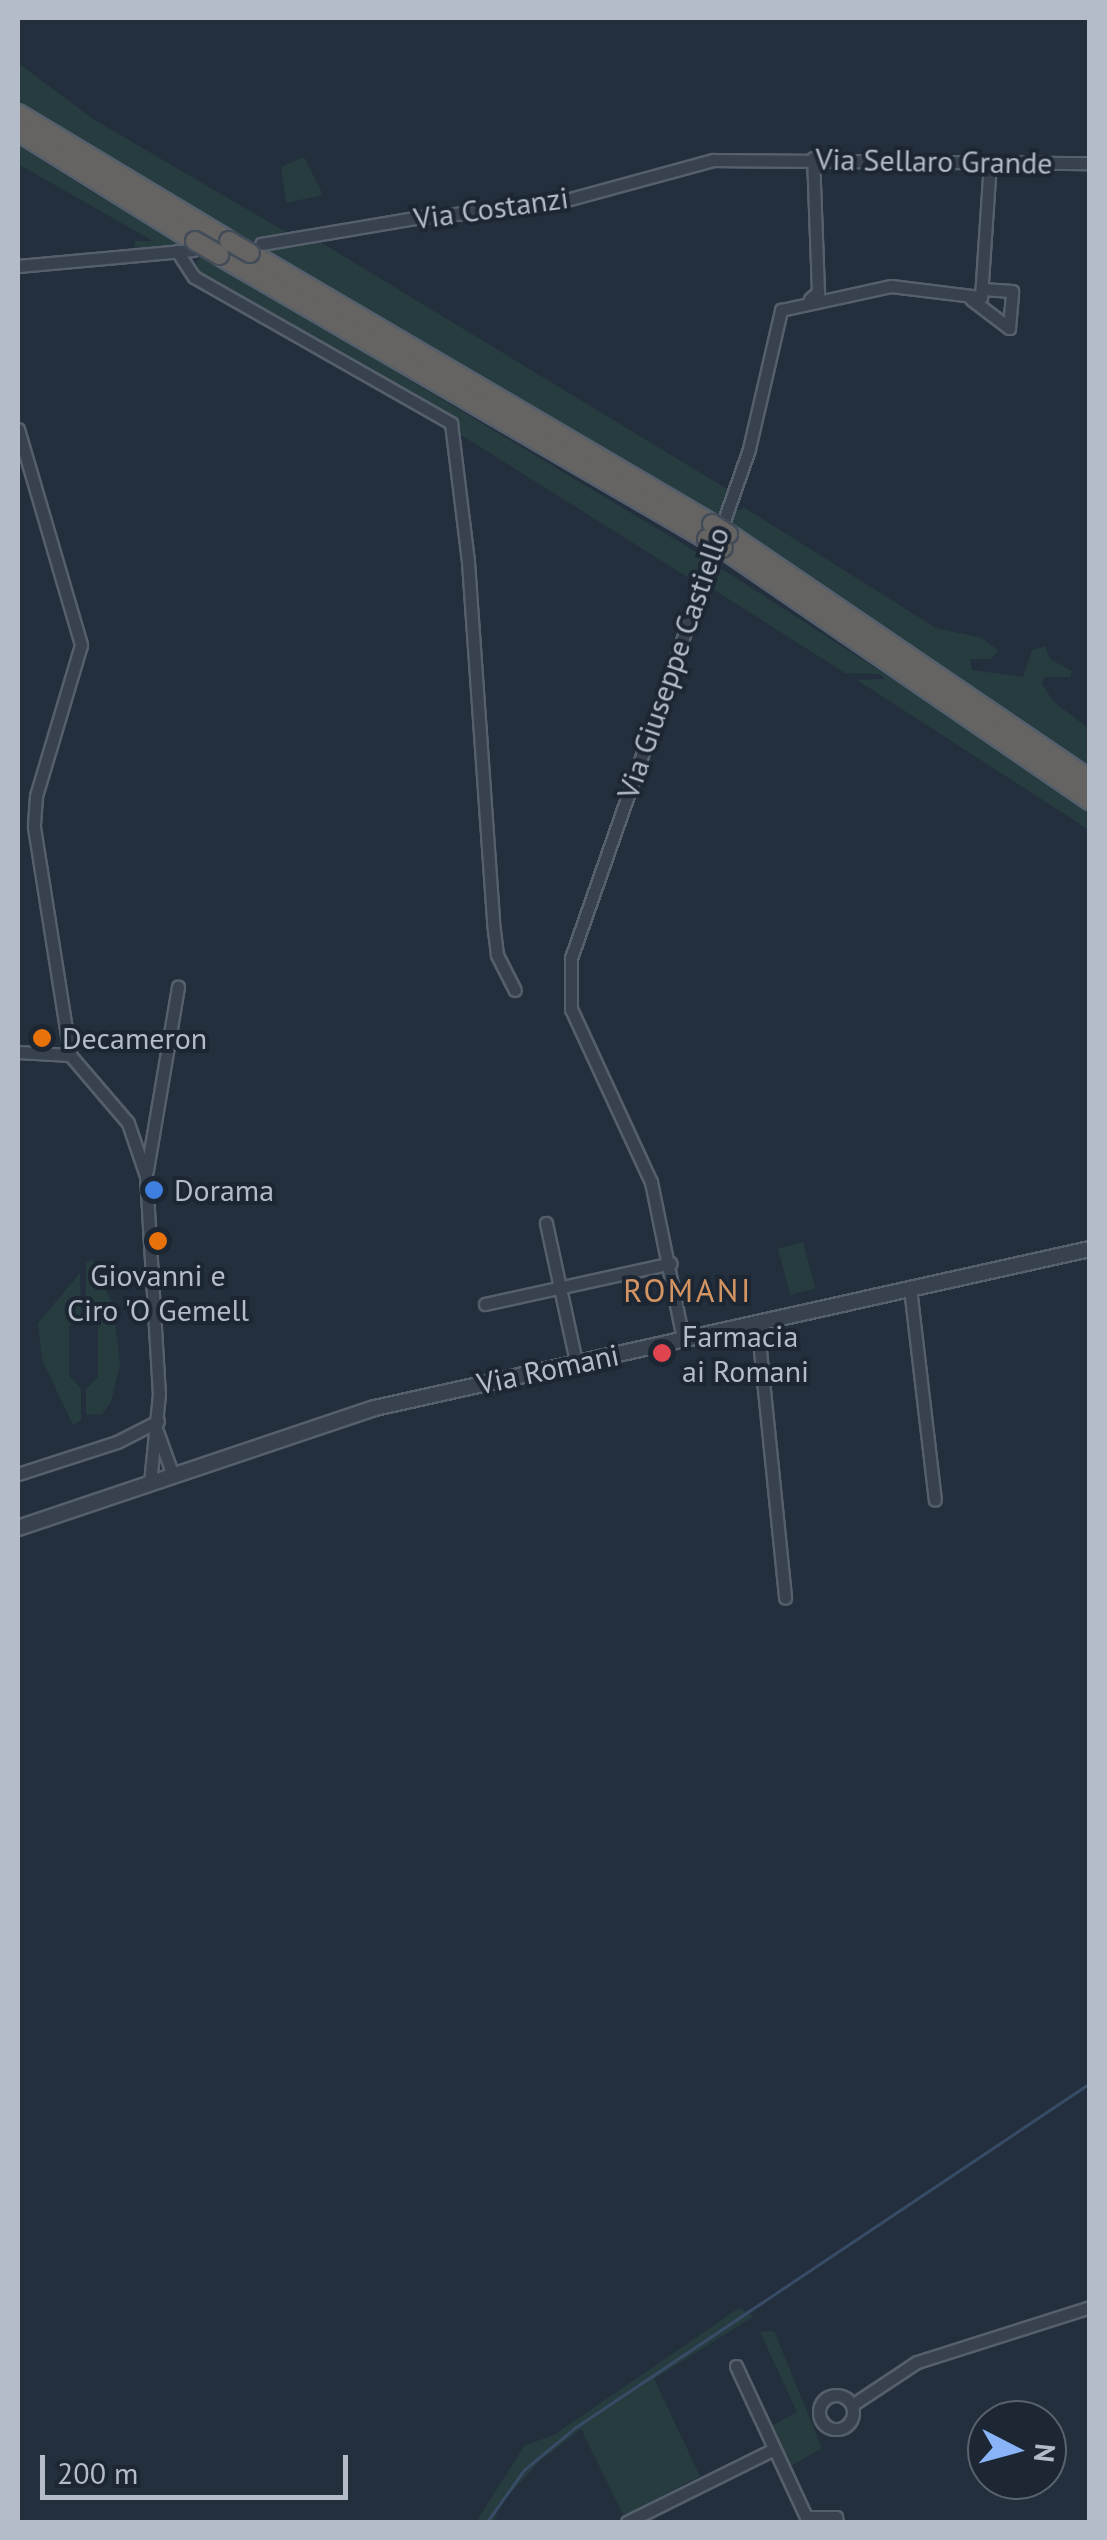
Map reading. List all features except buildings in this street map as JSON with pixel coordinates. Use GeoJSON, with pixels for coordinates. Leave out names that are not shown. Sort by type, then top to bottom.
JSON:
{"type":"FeatureCollection","features":[{"type":"Feature","properties":{"kind":"highway"},"geometry":{"type":"LineString","coordinates":[[18,114],[224,248],[717,536],[1090,800]]}},
{"type":"Feature","properties":{"kind":"highway"},"geometry":{"type":"LineString","coordinates":[[18,131],[194,245],[256,249],[717,536],[1090,780]]}},
{"type":"Feature","properties":{"kind":"street","name":"Via Sellaro Grande"},"geometry":{"type":"LineString","coordinates":[[778,158],[1090,163]]}},
{"type":"Feature","properties":{"kind":"street","name":"Via Costanzi"},"geometry":{"type":"LineString","coordinates":[[256,249],[405,220],[530,209],[713,160],[778,158]]}},
{"type":"Feature","properties":{"kind":"street"},"geometry":{"type":"LineString","coordinates":[[810,299],[818,292],[813,158]]}},
{"type":"Feature","properties":{"kind":"street"},"geometry":{"type":"LineString","coordinates":[[986,289],[990,161]]}},
{"type":"Feature","properties":{"kind":"street"},"geometry":{"type":"LineString","coordinates":[[18,266],[177,252],[194,245]]}},
{"type":"Feature","properties":{"kind":"street"},"geometry":{"type":"LineString","coordinates":[[177,252],[194,278],[451,423],[492,922],[497,955],[515,990]]}},
{"type":"Feature","properties":{"kind":"street"},"geometry":{"type":"LineString","coordinates":[[810,299],[890,286],[948,290],[971,299],[1008,328],[1012,291],[986,289],[971,299]]}},
{"type":"Feature","properties":{"kind":"street","name":"Via Giuseppe Castiello"},"geometry":{"type":"LineString","coordinates":[[684,1339],[671,1263],[650,1182],[570,1010],[571,958],[749,449],[781,310],[810,299]]}},
{"type":"Feature","properties":{"kind":"street"},"geometry":{"type":"LineString","coordinates":[[18,429],[81,645],[36,796],[34,827],[70,1056],[128,1122],[146,1176]]}},
{"type":"Feature","properties":{"kind":"street"},"geometry":{"type":"LineString","coordinates":[[172,1473],[158,1426],[146,1176],[178,987]]}},
{"type":"Feature","properties":{"kind":"street"},"geometry":{"type":"LineString","coordinates":[[18,1052],[70,1056]]}},
{"type":"Feature","properties":{"kind":"street"},"geometry":{"type":"LineString","coordinates":[[546,1223],[576,1362]]}},
{"type":"Feature","properties":{"kind":"street","name":"Via Romani"},"geometry":{"type":"LineString","coordinates":[[18,1528],[172,1473],[375,1408],[1090,1249]]}},
{"type":"Feature","properties":{"kind":"street"},"geometry":{"type":"LineString","coordinates":[[485,1304],[671,1263]]}},
{"type":"Feature","properties":{"kind":"street"},"geometry":{"type":"LineString","coordinates":[[910,1288],[934,1500]]}},
{"type":"Feature","properties":{"kind":"street"},"geometry":{"type":"LineString","coordinates":[[758,1321],[785,1598]]}},
{"type":"Feature","properties":{"kind":"street"},"geometry":{"type":"LineString","coordinates":[[18,1474],[158,1426]]}},
{"type":"Feature","properties":{"kind":"street"},"geometry":{"type":"LineString","coordinates":[[150,1482],[149,1449],[158,1426]]}},
{"type":"Feature","properties":{"kind":"street"},"geometry":{"type":"LineString","coordinates":[[117,1442],[149,1449]]}},
{"type":"Feature","properties":{"kind":"street"},"geometry":{"type":"LineString","coordinates":[[852,2406],[917,2362],[1090,2306]]}},
{"type":"Feature","properties":{"kind":"street"},"geometry":{"type":"LineString","coordinates":[[736,2366],[806,2517],[836,2517],[837,2522]]}},
{"type":"Feature","properties":{"kind":"street"},"geometry":{"type":"LineString","coordinates":[[627,2522],[774,2449]]}},
{"type":"Feature","properties":{"kind":"green space"},"geometry":{"type":"Polygon","coordinates":[[[18,63],[93,119],[286,232],[249,241],[51,125],[18,100],[18,63]]]}},
{"type":"Feature","properties":{"kind":"green space"},"geometry":{"type":"Polygon","coordinates":[[[18,145],[189,247],[134,253],[135,241],[153,241],[18,164],[18,145]]]}},
{"type":"Feature","properties":{"kind":"green space"},"geometry":{"type":"Polygon","coordinates":[[[304,157],[323,195],[286,203],[281,167],[304,157]]]}},
{"type":"Feature","properties":{"kind":"green space"},"geometry":{"type":"Polygon","coordinates":[[[317,240],[727,489],[718,522],[261,249],[317,240]]]}},
{"type":"Feature","properties":{"kind":"green space"},"geometry":{"type":"Polygon","coordinates":[[[202,255],[706,558],[697,583],[458,433],[446,413],[201,277],[196,262],[202,255]]]}},
{"type":"Feature","properties":{"kind":"green space"},"geometry":{"type":"Polygon","coordinates":[[[745,508],[936,628],[982,638],[998,650],[991,659],[970,659],[972,670],[1023,677],[1032,650],[1045,646],[1050,659],[1072,671],[1070,677],[1044,677],[1042,684],[1053,701],[1089,729],[1089,765],[723,526],[732,512],[745,508]]]}},
{"type":"Feature","properties":{"kind":"green space"},"geometry":{"type":"Polygon","coordinates":[[[713,563],[1089,806],[1089,830],[857,680],[885,679],[879,674],[845,673],[705,584],[713,563]]]}},
{"type":"Feature","properties":{"kind":"green space"},"geometry":{"type":"Polygon","coordinates":[[[803,1242],[815,1288],[790,1295],[778,1249],[803,1242]]]}},
{"type":"Feature","properties":{"kind":"green space"},"geometry":{"type":"Polygon","coordinates":[[[92,1260],[113,1305],[120,1364],[111,1402],[102,1414],[86,1415],[86,1389],[98,1377],[98,1326],[86,1314],[86,1263],[92,1260]]]}},
{"type":"Feature","properties":{"kind":"green space"},"geometry":{"type":"Polygon","coordinates":[[[80,1273],[81,1315],[69,1326],[69,1375],[81,1389],[81,1420],[73,1425],[42,1360],[38,1323],[80,1273]]]}},
{"type":"Feature","properties":{"kind":"green space"},"geometry":{"type":"Polygon","coordinates":[[[739,2308],[754,2316],[654,2379],[700,2476],[624,2516],[581,2429],[540,2461],[499,2506],[494,2522],[476,2522],[525,2445],[554,2435],[739,2308]]]}},
{"type":"Feature","properties":{"kind":"green space"},"geometry":{"type":"Polygon","coordinates":[[[774,2331],[822,2448],[789,2467],[770,2427],[797,2412],[760,2332],[774,2331]]]}},
{"type":"Feature","properties":{"kind":"waterway"},"geometry":{"type":"LineString","coordinates":[[487,2522],[524,2470],[576,2427],[1090,2083]]}},
{"type":"Feature","properties":{"kind":"place","name":"Decameron"},"geometry":{"type":"Point","coordinates":[42,1038]}},
{"type":"Feature","properties":{"kind":"place","name":"Dorama"},"geometry":{"type":"Point","coordinates":[154,1190]}},
{"type":"Feature","properties":{"kind":"place","name":"Giovanni e Ciro 'O Gemell"},"geometry":{"type":"Point","coordinates":[158,1241]}},
{"type":"Feature","properties":{"kind":"place","name":"Farmacia ai Romani"},"geometry":{"type":"Point","coordinates":[662,1353]}},
{"type":"Feature","properties":{"kind":"district","name":"ROMANI"},"geometry":{"type":"Point","coordinates":[688,1290]}}]}
